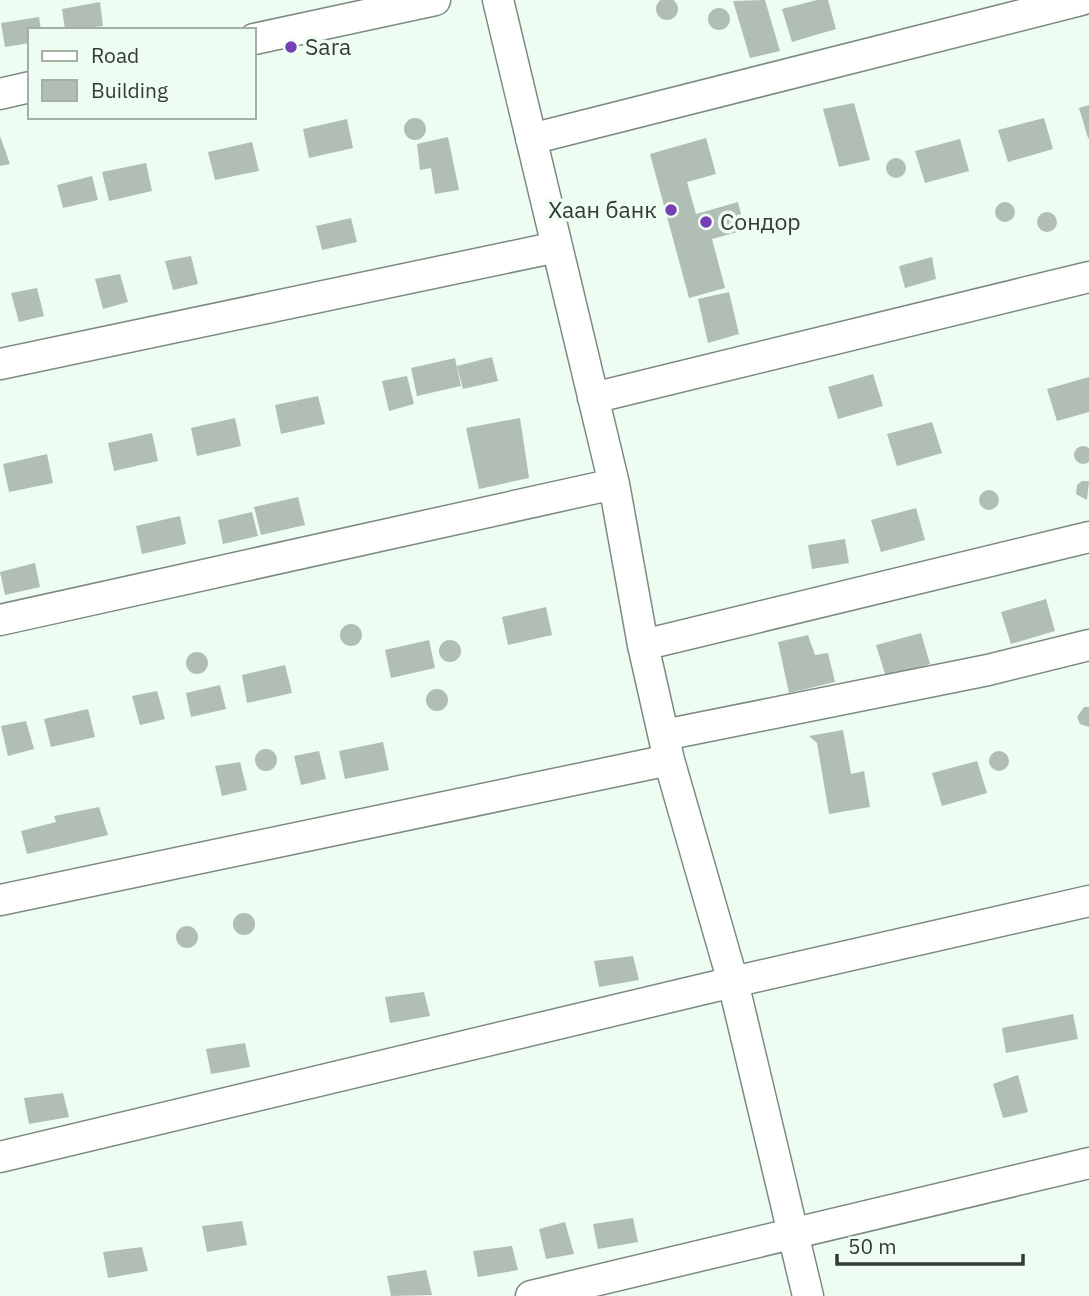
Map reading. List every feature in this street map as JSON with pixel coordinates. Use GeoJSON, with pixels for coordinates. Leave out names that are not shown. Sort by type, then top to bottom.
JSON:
{"type":"FeatureCollection","features":[{"type":"Feature","properties":{"kind":"street"},"geometry":{"type":"LineString","coordinates":[[256,39],[435,0]]}},
{"type":"Feature","properties":{"kind":"street"},"geometry":{"type":"LineString","coordinates":[[498,0],[614,484],[643,645],[667,747],[733,982],[808,1296]]}},
{"type":"Feature","properties":{"kind":"street"},"geometry":{"type":"LineString","coordinates":[[531,139],[1082,0]]}},
{"type":"Feature","properties":{"kind":"street"},"geometry":{"type":"LineString","coordinates":[[0,94],[28,88]]}},
{"type":"Feature","properties":{"kind":"street"},"geometry":{"type":"LineString","coordinates":[[0,364],[557,247]]}},
{"type":"Feature","properties":{"kind":"street"},"geometry":{"type":"LineString","coordinates":[[593,398],[1089,277]]}},
{"type":"Feature","properties":{"kind":"street"},"geometry":{"type":"LineString","coordinates":[[0,620],[614,484]]}},
{"type":"Feature","properties":{"kind":"street"},"geometry":{"type":"LineString","coordinates":[[643,645],[1089,537]]}},
{"type":"Feature","properties":{"kind":"street"},"geometry":{"type":"LineString","coordinates":[[0,900],[667,747],[1089,645]]}},
{"type":"Feature","properties":{"kind":"street"},"geometry":{"type":"LineString","coordinates":[[0,1157],[733,982],[1089,901]]}},
{"type":"Feature","properties":{"kind":"street"},"geometry":{"type":"LineString","coordinates":[[531,1296],[1089,1163]]}},
{"type":"Feature","properties":{"kind":"building"},"geometry":{"type":"Polygon","coordinates":[[[671,-1],[677,5],[675,17],[667,20],[659,17],[656,9],[659,1],[671,-1]]]}},
{"type":"Feature","properties":{"kind":"building"},"geometry":{"type":"Polygon","coordinates":[[[765,0],[780,51],[750,58],[733,1],[765,0]]]}},
{"type":"Feature","properties":{"kind":"building"},"geometry":{"type":"Polygon","coordinates":[[[817,0],[828,0],[836,29],[792,42],[782,9],[817,0]]]}},
{"type":"Feature","properties":{"kind":"building"},"geometry":{"type":"Polygon","coordinates":[[[100,2],[103,26],[65,28],[62,9],[100,2]]]}},
{"type":"Feature","properties":{"kind":"building"},"geometry":{"type":"Polygon","coordinates":[[[719,8],[727,11],[730,19],[727,27],[719,30],[711,27],[708,19],[711,11],[719,8]]]}},
{"type":"Feature","properties":{"kind":"building"},"geometry":{"type":"Polygon","coordinates":[[[39,17],[41,28],[28,28],[28,43],[5,47],[1,23],[39,17]]]}},
{"type":"Feature","properties":{"kind":"building"},"geometry":{"type":"Polygon","coordinates":[[[854,103],[870,160],[839,167],[823,109],[854,103]]]}},
{"type":"Feature","properties":{"kind":"building"},"geometry":{"type":"Polygon","coordinates":[[[1089,105],[1089,138],[1088,138],[1079,108],[1089,105]]]}},
{"type":"Feature","properties":{"kind":"building"},"geometry":{"type":"Polygon","coordinates":[[[415,118],[423,121],[426,129],[423,137],[415,140],[407,137],[404,129],[407,121],[415,118]]]}},
{"type":"Feature","properties":{"kind":"building"},"geometry":{"type":"Polygon","coordinates":[[[1044,118],[1053,149],[1008,162],[998,130],[1044,118]]]}},
{"type":"Feature","properties":{"kind":"building"},"geometry":{"type":"Polygon","coordinates":[[[347,119],[353,148],[309,158],[303,129],[347,119]]]}},
{"type":"Feature","properties":{"kind":"building"},"geometry":{"type":"Polygon","coordinates":[[[0,136],[10,164],[0,166],[0,136]]]}},
{"type":"Feature","properties":{"kind":"building"},"geometry":{"type":"Polygon","coordinates":[[[448,137],[459,190],[435,194],[431,168],[420,170],[417,144],[448,137]]]}},
{"type":"Feature","properties":{"kind":"building","name":"Сондор"},"geometry":{"type":"Polygon","coordinates":[[[706,138],[716,174],[687,182],[696,214],[738,202],[745,230],[712,239],[725,288],[689,298],[650,154],[706,138]]]}},
{"type":"Feature","properties":{"kind":"building"},"geometry":{"type":"Polygon","coordinates":[[[960,139],[969,171],[925,183],[915,151],[960,139]]]}},
{"type":"Feature","properties":{"kind":"building"},"geometry":{"type":"Polygon","coordinates":[[[252,142],[259,171],[215,180],[208,152],[252,142]]]}},
{"type":"Feature","properties":{"kind":"building"},"geometry":{"type":"Polygon","coordinates":[[[896,158],[903,161],[906,168],[903,175],[896,178],[889,175],[886,168],[889,161],[896,158]]]}},
{"type":"Feature","properties":{"kind":"building"},"geometry":{"type":"Polygon","coordinates":[[[146,163],[152,191],[109,201],[102,172],[146,163]]]}},
{"type":"Feature","properties":{"kind":"building"},"geometry":{"type":"Polygon","coordinates":[[[92,176],[98,200],[63,208],[57,185],[92,176]]]}},
{"type":"Feature","properties":{"kind":"building"},"geometry":{"type":"Polygon","coordinates":[[[1005,202],[1012,205],[1015,212],[1012,219],[1005,222],[998,219],[995,212],[998,205],[1005,202]]]}},
{"type":"Feature","properties":{"kind":"building"},"geometry":{"type":"Polygon","coordinates":[[[1047,212],[1054,215],[1057,222],[1054,229],[1047,232],[1040,229],[1037,222],[1040,215],[1047,212]]]}},
{"type":"Feature","properties":{"kind":"building"},"geometry":{"type":"Polygon","coordinates":[[[351,218],[357,242],[322,250],[316,226],[351,218]]]}},
{"type":"Feature","properties":{"kind":"building"},"geometry":{"type":"Polygon","coordinates":[[[191,256],[198,284],[173,290],[165,261],[191,256]]]}},
{"type":"Feature","properties":{"kind":"building"},"geometry":{"type":"Polygon","coordinates":[[[932,257],[936,279],[905,288],[899,266],[932,257]]]}},
{"type":"Feature","properties":{"kind":"building"},"geometry":{"type":"Polygon","coordinates":[[[120,274],[128,302],[103,309],[95,279],[120,274]]]}},
{"type":"Feature","properties":{"kind":"building"},"geometry":{"type":"Polygon","coordinates":[[[37,288],[44,316],[19,322],[11,293],[37,288]]]}},
{"type":"Feature","properties":{"kind":"building"},"geometry":{"type":"Polygon","coordinates":[[[729,292],[739,334],[708,343],[698,299],[729,292]]]}},
{"type":"Feature","properties":{"kind":"building"},"geometry":{"type":"Polygon","coordinates":[[[492,357],[498,381],[463,389],[457,366],[492,357]]]}},
{"type":"Feature","properties":{"kind":"building"},"geometry":{"type":"Polygon","coordinates":[[[455,358],[461,386],[417,396],[411,368],[455,358]]]}},
{"type":"Feature","properties":{"kind":"building"},"geometry":{"type":"Polygon","coordinates":[[[873,374],[883,406],[838,419],[828,387],[873,374]]]}},
{"type":"Feature","properties":{"kind":"building"},"geometry":{"type":"Polygon","coordinates":[[[407,376],[414,404],[389,411],[382,381],[407,376]]]}},
{"type":"Feature","properties":{"kind":"building"},"geometry":{"type":"Polygon","coordinates":[[[1089,377],[1089,412],[1057,421],[1047,389],[1089,377]]]}},
{"type":"Feature","properties":{"kind":"building"},"geometry":{"type":"Polygon","coordinates":[[[318,396],[325,424],[281,434],[275,405],[318,396]]]}},
{"type":"Feature","properties":{"kind":"building"},"geometry":{"type":"Polygon","coordinates":[[[235,418],[241,446],[197,456],[191,428],[235,418]]]}},
{"type":"Feature","properties":{"kind":"building"},"geometry":{"type":"Polygon","coordinates":[[[520,418],[529,478],[479,489],[466,428],[520,418]]]}},
{"type":"Feature","properties":{"kind":"building"},"geometry":{"type":"Polygon","coordinates":[[[932,422],[942,453],[897,466],[887,434],[932,422]]]}},
{"type":"Feature","properties":{"kind":"building"},"geometry":{"type":"Polygon","coordinates":[[[152,433],[158,461],[114,471],[108,443],[152,433]]]}},
{"type":"Feature","properties":{"kind":"building"},"geometry":{"type":"Polygon","coordinates":[[[1083,446],[1089,449],[1089,461],[1083,464],[1077,461],[1074,455],[1077,449],[1083,446]]]}},
{"type":"Feature","properties":{"kind":"building"},"geometry":{"type":"Polygon","coordinates":[[[47,454],[53,483],[9,492],[3,464],[47,454]]]}},
{"type":"Feature","properties":{"kind":"building"},"geometry":{"type":"Polygon","coordinates":[[[1082,481],[1089,481],[1087,500],[1076,494],[1077,485],[1082,481]]]}},
{"type":"Feature","properties":{"kind":"building"},"geometry":{"type":"Polygon","coordinates":[[[989,490],[996,493],[999,500],[996,507],[989,510],[982,507],[979,500],[982,493],[989,490]]]}},
{"type":"Feature","properties":{"kind":"building"},"geometry":{"type":"Polygon","coordinates":[[[298,497],[305,525],[261,535],[254,507],[298,497]]]}},
{"type":"Feature","properties":{"kind":"building"},"geometry":{"type":"Polygon","coordinates":[[[916,508],[925,540],[881,552],[871,520],[916,508]]]}},
{"type":"Feature","properties":{"kind":"building"},"geometry":{"type":"Polygon","coordinates":[[[252,512],[258,536],[223,544],[218,520],[252,512]]]}},
{"type":"Feature","properties":{"kind":"building"},"geometry":{"type":"Polygon","coordinates":[[[180,516],[186,544],[142,554],[136,526],[180,516]]]}},
{"type":"Feature","properties":{"kind":"building"},"geometry":{"type":"Polygon","coordinates":[[[845,539],[849,563],[812,569],[808,545],[845,539]]]}},
{"type":"Feature","properties":{"kind":"building"},"geometry":{"type":"Polygon","coordinates":[[[35,563],[40,587],[5,595],[0,572],[35,563]]]}},
{"type":"Feature","properties":{"kind":"building"},"geometry":{"type":"Polygon","coordinates":[[[1046,599],[1055,631],[1011,644],[1001,612],[1046,599]]]}},
{"type":"Feature","properties":{"kind":"building"},"geometry":{"type":"Polygon","coordinates":[[[546,607],[552,635],[508,645],[502,617],[546,607]]]}},
{"type":"Feature","properties":{"kind":"building"},"geometry":{"type":"Polygon","coordinates":[[[351,624],[359,627],[362,635],[359,643],[351,646],[343,643],[340,635],[343,627],[351,624]]]}},
{"type":"Feature","properties":{"kind":"building"},"geometry":{"type":"Polygon","coordinates":[[[921,633],[930,664],[886,677],[876,645],[921,633]]]}},
{"type":"Feature","properties":{"kind":"building"},"geometry":{"type":"Polygon","coordinates":[[[808,635],[815,655],[828,653],[835,682],[789,693],[778,642],[808,635]]]}},
{"type":"Feature","properties":{"kind":"building"},"geometry":{"type":"Polygon","coordinates":[[[429,640],[435,668],[391,678],[385,650],[429,640]]]}},
{"type":"Feature","properties":{"kind":"building"},"geometry":{"type":"Polygon","coordinates":[[[450,640],[458,643],[461,651],[458,659],[450,662],[442,659],[439,651],[442,643],[450,640]]]}},
{"type":"Feature","properties":{"kind":"building"},"geometry":{"type":"Polygon","coordinates":[[[193,652],[201,652],[208,659],[208,667],[201,674],[193,674],[186,667],[186,659],[193,652]]]}},
{"type":"Feature","properties":{"kind":"building"},"geometry":{"type":"Polygon","coordinates":[[[285,665],[292,693],[247,703],[242,675],[285,665]]]}},
{"type":"Feature","properties":{"kind":"building"},"geometry":{"type":"Polygon","coordinates":[[[220,685],[226,709],[191,717],[186,693],[220,685]]]}},
{"type":"Feature","properties":{"kind":"building"},"geometry":{"type":"Polygon","coordinates":[[[433,689],[441,689],[448,696],[448,704],[441,711],[433,711],[426,704],[426,696],[433,689]]]}},
{"type":"Feature","properties":{"kind":"building"},"geometry":{"type":"Polygon","coordinates":[[[157,691],[165,719],[140,725],[132,696],[157,691]]]}},
{"type":"Feature","properties":{"kind":"building"},"geometry":{"type":"Polygon","coordinates":[[[1084,707],[1089,707],[1089,727],[1080,724],[1077,717],[1084,707]]]}},
{"type":"Feature","properties":{"kind":"building"},"geometry":{"type":"Polygon","coordinates":[[[88,709],[95,737],[51,747],[44,719],[88,709]]]}},
{"type":"Feature","properties":{"kind":"building"},"geometry":{"type":"Polygon","coordinates":[[[26,721],[34,749],[8,756],[1,726],[26,721]]]}},
{"type":"Feature","properties":{"kind":"building"},"geometry":{"type":"Polygon","coordinates":[[[843,730],[851,774],[864,771],[870,807],[829,814],[817,743],[809,736],[843,730]]]}},
{"type":"Feature","properties":{"kind":"building"},"geometry":{"type":"Polygon","coordinates":[[[383,742],[389,770],[345,779],[339,751],[383,742]]]}},
{"type":"Feature","properties":{"kind":"building"},"geometry":{"type":"Polygon","coordinates":[[[266,749],[274,752],[277,760],[274,768],[266,771],[258,768],[255,760],[258,752],[266,749]]]}},
{"type":"Feature","properties":{"kind":"building"},"geometry":{"type":"Polygon","coordinates":[[[319,751],[326,779],[301,785],[294,756],[319,751]]]}},
{"type":"Feature","properties":{"kind":"building"},"geometry":{"type":"Polygon","coordinates":[[[999,751],[1006,754],[1009,761],[1006,768],[999,771],[992,768],[989,761],[992,754],[999,751]]]}},
{"type":"Feature","properties":{"kind":"building"},"geometry":{"type":"Polygon","coordinates":[[[977,761],[987,793],[942,806],[932,773],[977,761]]]}},
{"type":"Feature","properties":{"kind":"building"},"geometry":{"type":"Polygon","coordinates":[[[240,762],[247,790],[222,796],[215,766],[240,762]]]}},
{"type":"Feature","properties":{"kind":"building"},"geometry":{"type":"Polygon","coordinates":[[[99,807],[108,835],[27,854],[21,831],[56,822],[54,816],[99,807]]]}},
{"type":"Feature","properties":{"kind":"building"},"geometry":{"type":"Polygon","coordinates":[[[244,913],[252,916],[255,924],[252,932],[244,935],[236,932],[233,924],[236,916],[244,913]]]}},
{"type":"Feature","properties":{"kind":"building"},"geometry":{"type":"Polygon","coordinates":[[[187,926],[195,929],[198,937],[195,945],[187,948],[179,945],[176,937],[179,929],[187,926]]]}},
{"type":"Feature","properties":{"kind":"building"},"geometry":{"type":"Polygon","coordinates":[[[633,956],[639,980],[599,987],[594,961],[633,956]]]}},
{"type":"Feature","properties":{"kind":"building"},"geometry":{"type":"Polygon","coordinates":[[[424,992],[430,1016],[390,1023],[385,997],[424,992]]]}},
{"type":"Feature","properties":{"kind":"building"},"geometry":{"type":"Polygon","coordinates":[[[1073,1014],[1078,1039],[1006,1053],[1002,1028],[1073,1014]]]}},
{"type":"Feature","properties":{"kind":"building"},"geometry":{"type":"Polygon","coordinates":[[[245,1043],[250,1067],[211,1074],[206,1049],[245,1043]]]}},
{"type":"Feature","properties":{"kind":"building"},"geometry":{"type":"Polygon","coordinates":[[[1018,1075],[1028,1112],[1003,1118],[993,1084],[1018,1075]]]}},
{"type":"Feature","properties":{"kind":"building"},"geometry":{"type":"Polygon","coordinates":[[[63,1093],[69,1117],[29,1124],[24,1098],[63,1093]]]}},
{"type":"Feature","properties":{"kind":"building"},"geometry":{"type":"Polygon","coordinates":[[[633,1218],[638,1242],[598,1249],[593,1224],[633,1218]]]}},
{"type":"Feature","properties":{"kind":"building"},"geometry":{"type":"Polygon","coordinates":[[[242,1221],[247,1245],[207,1252],[202,1226],[242,1221]]]}},
{"type":"Feature","properties":{"kind":"building"},"geometry":{"type":"Polygon","coordinates":[[[565,1222],[574,1254],[546,1259],[539,1229],[565,1222]]]}},
{"type":"Feature","properties":{"kind":"building"},"geometry":{"type":"Polygon","coordinates":[[[512,1246],[518,1270],[478,1277],[473,1251],[512,1246]]]}},
{"type":"Feature","properties":{"kind":"building"},"geometry":{"type":"Polygon","coordinates":[[[142,1247],[148,1271],[108,1278],[103,1252],[142,1247]]]}},
{"type":"Feature","properties":{"kind":"building"},"geometry":{"type":"Polygon","coordinates":[[[426,1270],[432,1295],[391,1296],[387,1276],[426,1270]]]}},
{"type":"Feature","properties":{"kind":"place","name":"Sara"},"geometry":{"type":"Point","coordinates":[291,47]}},
{"type":"Feature","properties":{"kind":"place","name":"Хаан банк"},"geometry":{"type":"Point","coordinates":[671,210]}},
{"type":"Feature","properties":{"kind":"place","name":"Сондор"},"geometry":{"type":"Point","coordinates":[706,222]}}]}
